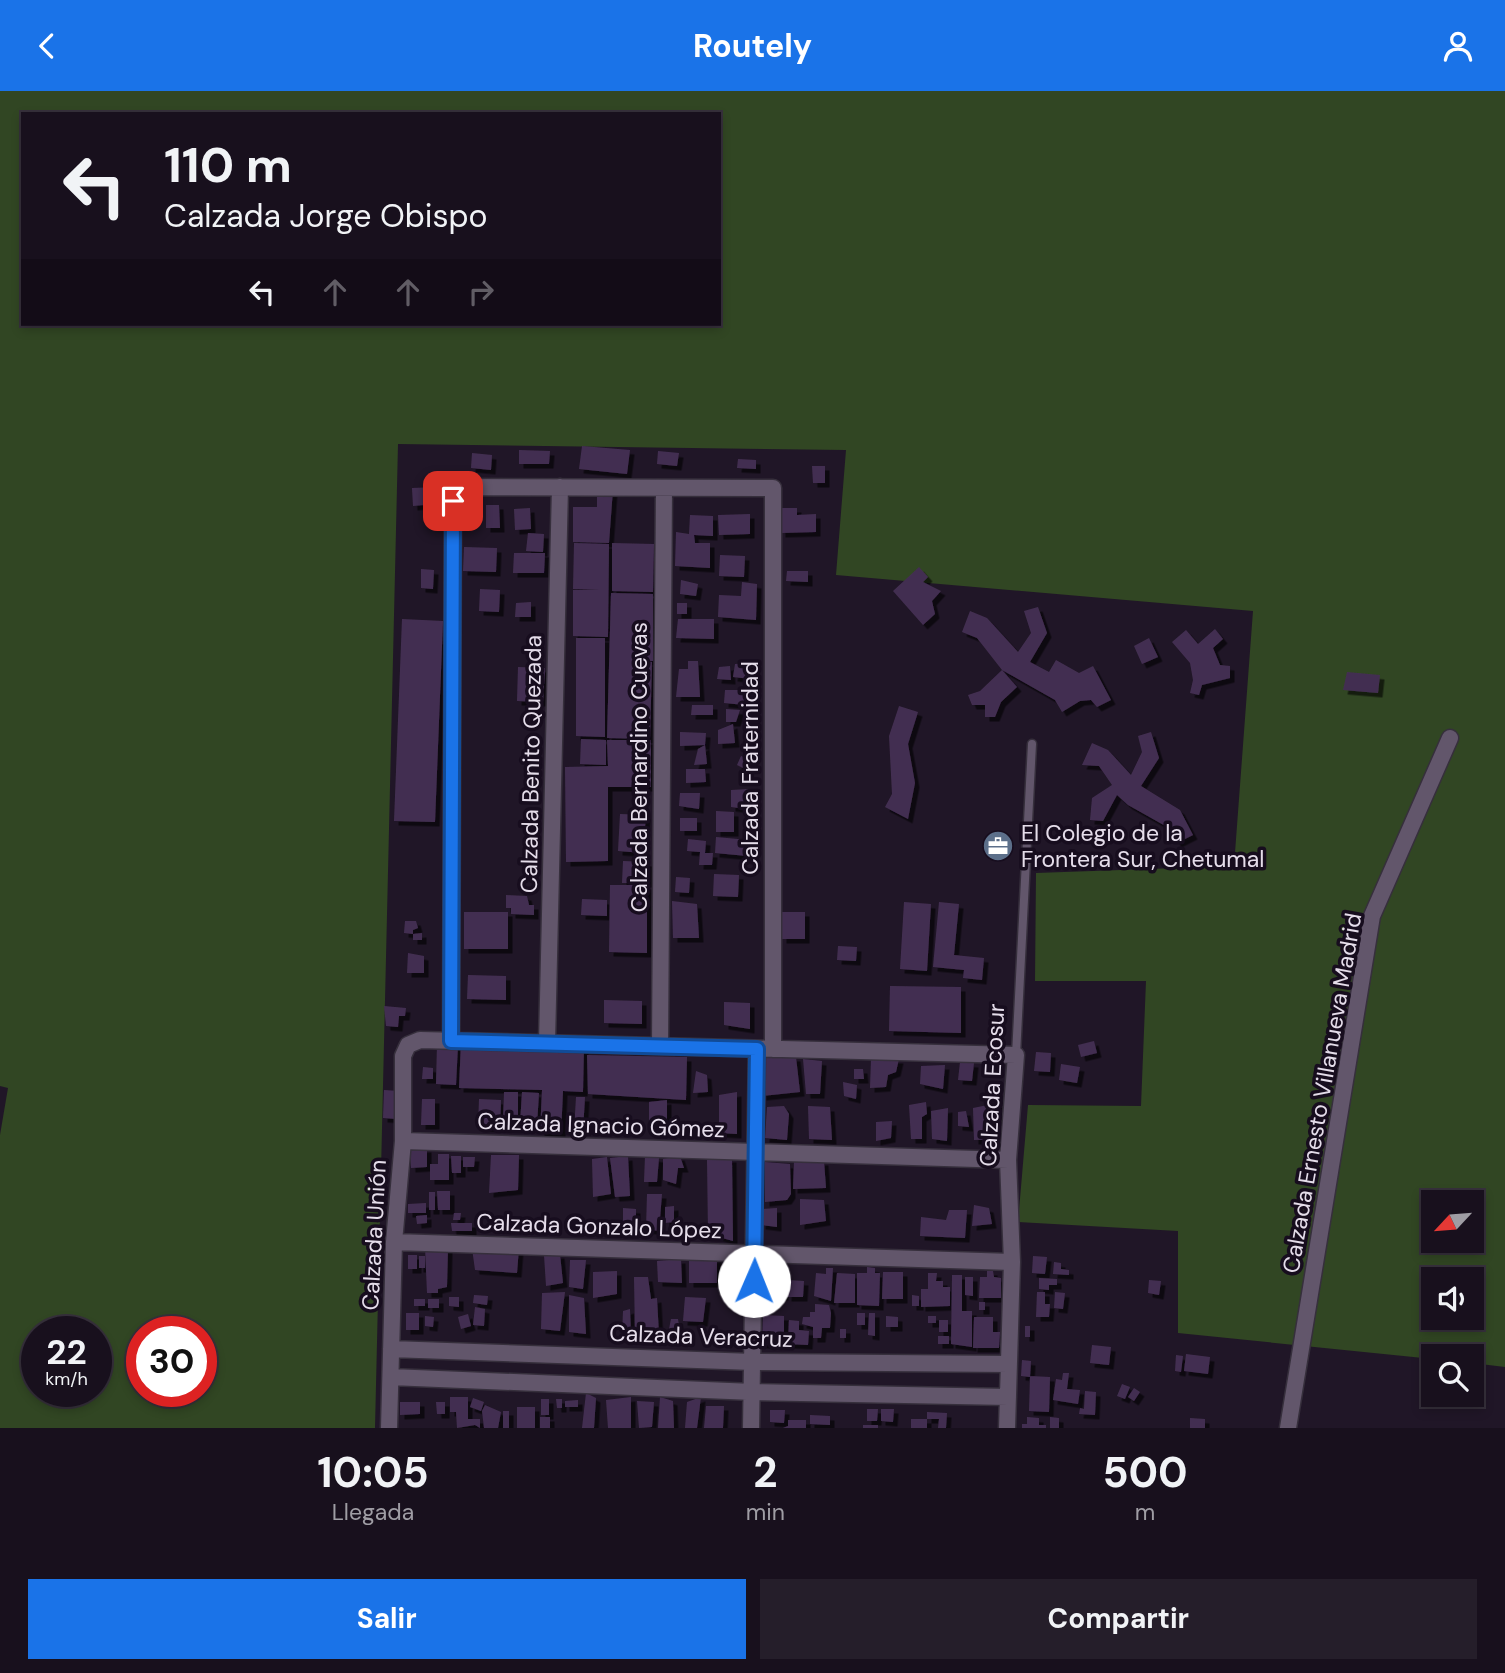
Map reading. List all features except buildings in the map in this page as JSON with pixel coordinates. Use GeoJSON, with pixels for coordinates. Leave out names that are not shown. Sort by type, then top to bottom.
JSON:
{"type":"FeatureCollection","features":[{"type":"Feature","properties":{"kind":"street"},"geometry":{"type":"LineString","coordinates":[[664,488],[468,487],[453,501],[451,1041],[547,1041],[1016,1055]]}},
{"type":"Feature","properties":{"kind":"street","name":"Calzada Benito Quezada"},"geometry":{"type":"LineString","coordinates":[[547,1041],[560,487]]}},
{"type":"Feature","properties":{"kind":"street","name":"Calzada Fraternidad"},"geometry":{"type":"LineString","coordinates":[[664,488],[773,488],[765,1049],[757,1153],[751,1428]]}},
{"type":"Feature","properties":{"kind":"street","name":"Calzada Bernardino Cuevas"},"geometry":{"type":"LineString","coordinates":[[660,1046],[664,488]]}},
{"type":"Feature","properties":{"kind":"street","name":"Calzada Ernesto Villanueva Madrid"},"geometry":{"type":"LineString","coordinates":[[1288,1428],[1373,916],[1450,738]]}},
{"type":"Feature","properties":{"kind":"street","name":"Calzada Unión"},"geometry":{"type":"LineString","coordinates":[[389,1428],[394,1242],[402,1141],[403,1056],[408,1045],[420,1040],[451,1041]]}},
{"type":"Feature","properties":{"kind":"street","name":"Calzada Ecosur"},"geometry":{"type":"LineString","coordinates":[[1007,1428],[1012,1262],[1008,1160],[1016,1055]]}},
{"type":"Feature","properties":{"kind":"street","name":"Calzada Ignacio Gómez"},"geometry":{"type":"LineString","coordinates":[[402,1141],[1008,1160]]}},
{"type":"Feature","properties":{"kind":"street","name":"Calzada Gonzalo López"},"geometry":{"type":"LineString","coordinates":[[394,1242],[1012,1262]]}},
{"type":"Feature","properties":{"kind":"street","name":"Calzada Veracruz"},"geometry":{"type":"LineString","coordinates":[[391,1349],[753,1361],[1009,1364]]}},
{"type":"Feature","properties":{"kind":"street"},"geometry":{"type":"LineString","coordinates":[[609,1356],[611,1386]]}},
{"type":"Feature","properties":{"kind":"street"},"geometry":{"type":"LineString","coordinates":[[391,1377],[752,1392],[1008,1397]]}},
{"type":"Feature","properties":{"kind":"lane","name":"Calzada Ecosur"},"geometry":{"type":"LineString","coordinates":[[1016,1055],[1032,744]]}},
{"type":"Feature","properties":{"kind":"green space"},"geometry":{"type":"Polygon","coordinates":[[[0,91],[1505,91],[1505,1367],[1484,1364],[1484,1344],[1421,1344],[1421,1358],[1178,1333],[1178,1231],[1018,1222],[1028,1105],[1141,1106],[1146,981],[1035,981],[1036,873],[1234,866],[1253,611],[836,575],[846,450],[398,444],[375,1428],[0,1428],[0,1135],[8,1088],[0,1086],[0,91]]]}},
{"type":"Feature","properties":{"kind":"place","name":"El Colegio de la Frontera Sur, Chetumal"},"geometry":{"type":"Point","coordinates":[998,846]}},
{"type":"Feature","properties":{"kind":"route"},"geometry":{"type":"LineString","coordinates":[[453,501],[451,1041],[547,1041],[757,1049],[754,1281]]}}]}
